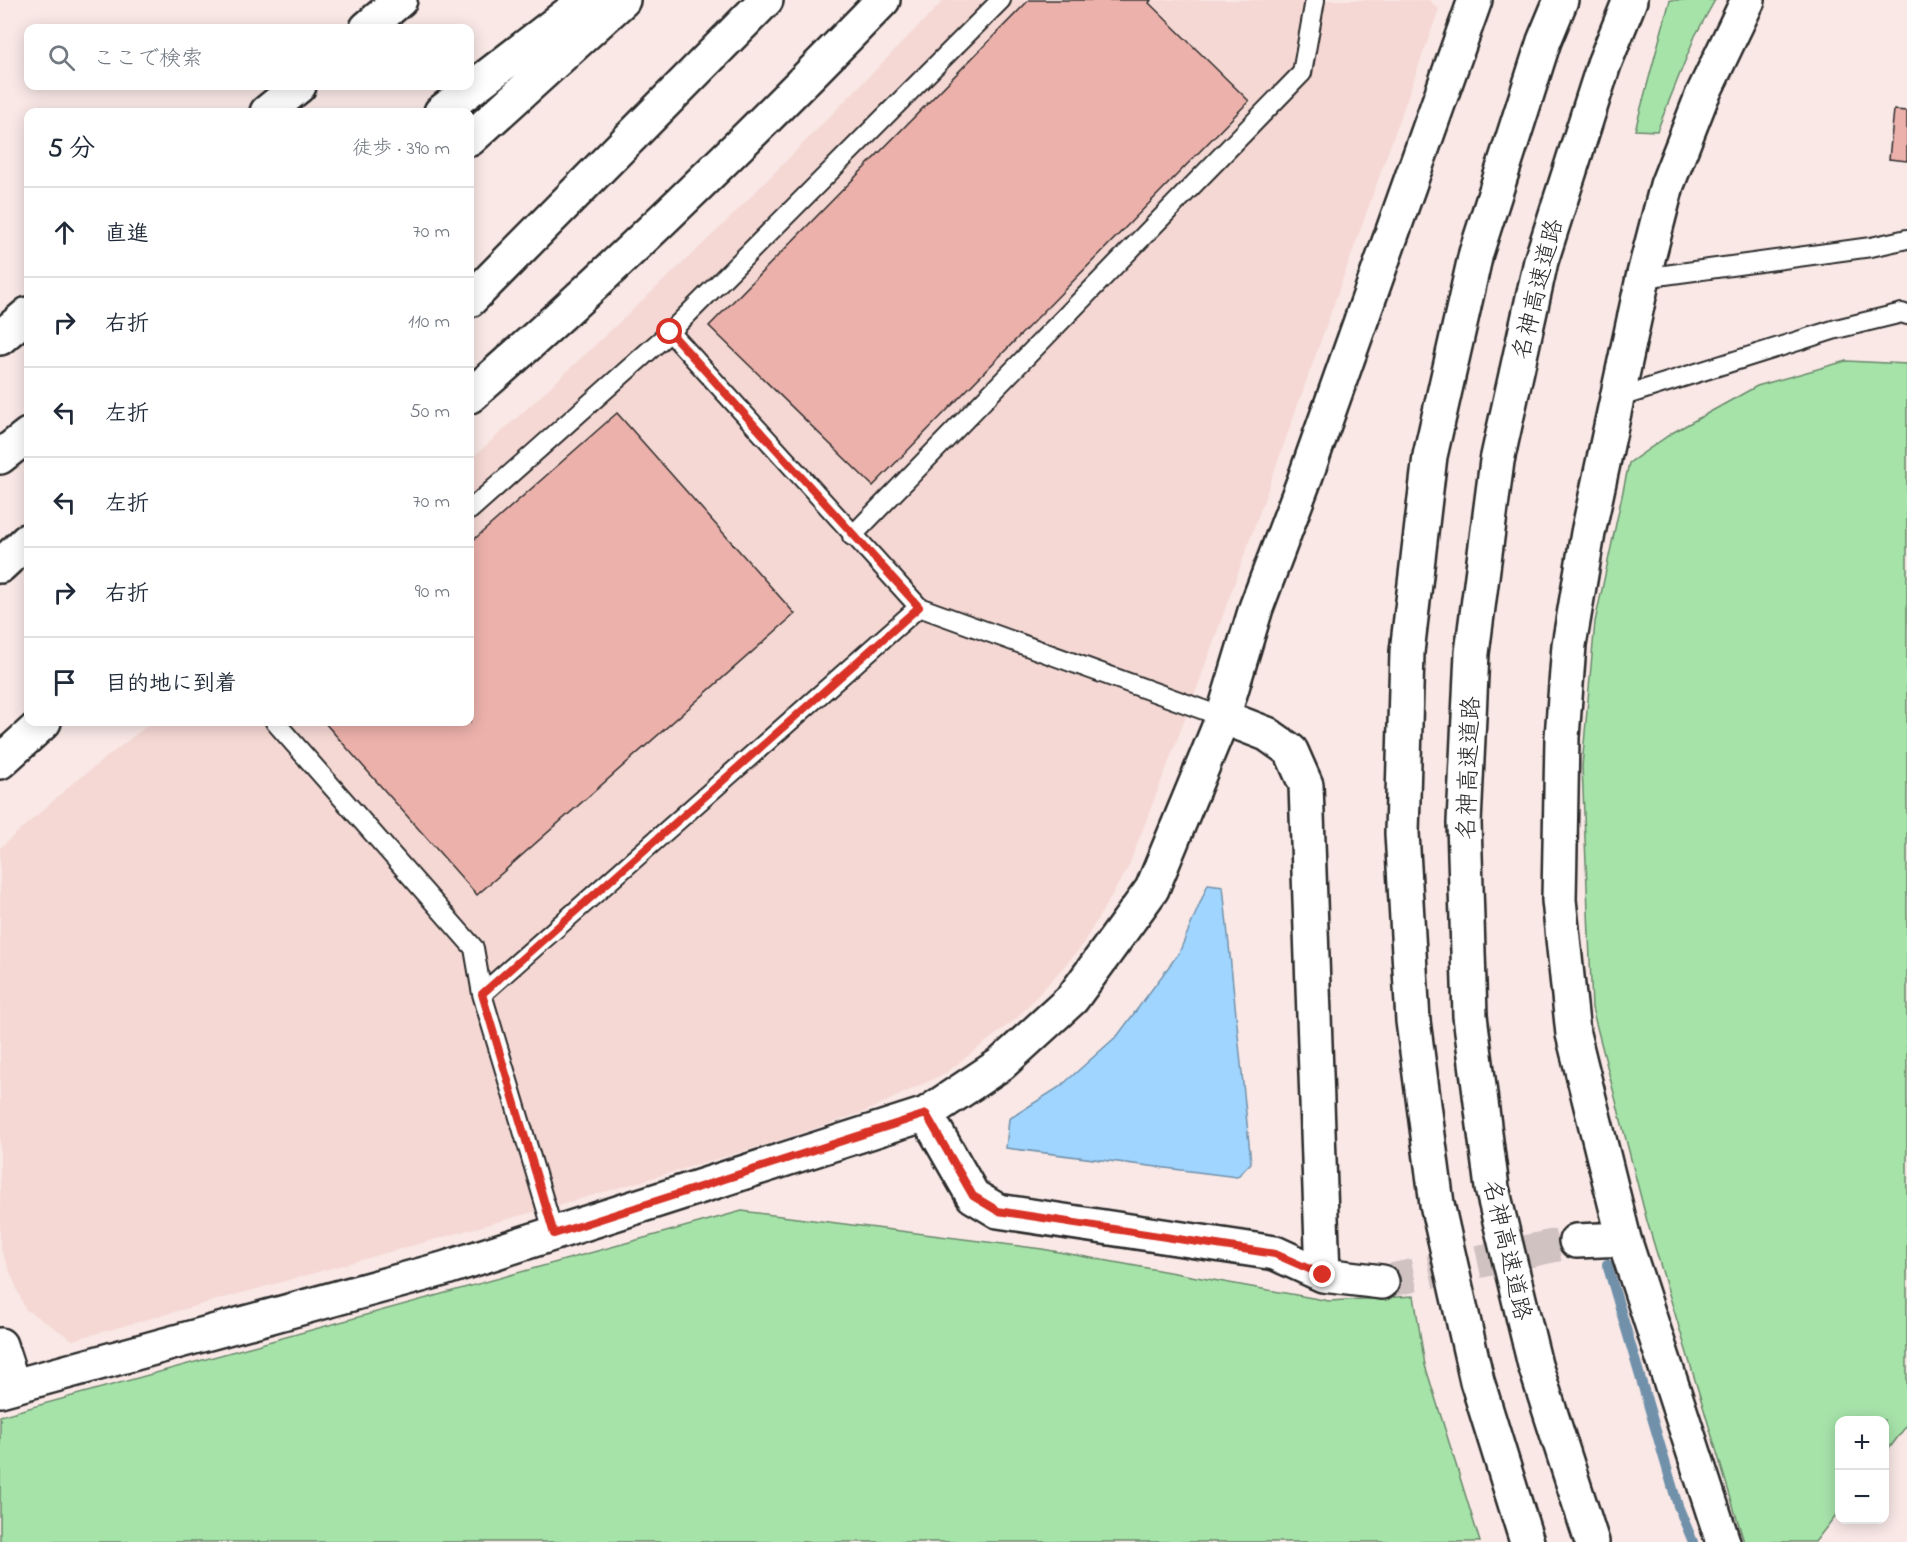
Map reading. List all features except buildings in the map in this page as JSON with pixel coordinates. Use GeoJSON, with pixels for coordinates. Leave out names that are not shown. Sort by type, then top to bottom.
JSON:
{"type":"FeatureCollection","features":[{"type":"Feature","properties":{"kind":"main road"},"geometry":{"type":"LineString","coordinates":[[372,24],[400,0]]}},
{"type":"Feature","properties":{"kind":"main road"},"geometry":{"type":"LineString","coordinates":[[474,87],[586,0]]}},
{"type":"Feature","properties":{"kind":"main road"},"geometry":{"type":"LineString","coordinates":[[474,136],[623,0]]}},
{"type":"Feature","properties":{"kind":"main road"},"geometry":{"type":"LineString","coordinates":[[474,296],[766,0]]}},
{"type":"Feature","properties":{"kind":"main road"},"geometry":{"type":"LineString","coordinates":[[474,392],[580,299],[794,92],[883,0]]}},
{"type":"Feature","properties":{"kind":"main road"},"geometry":{"type":"LineString","coordinates":[[0,1345],[6,1388],[443,1269],[926,1114],[1001,1064],[1072,999],[1152,889],[1223,717],[1256,608],[1304,481],[1475,0]]}},
{"type":"Feature","properties":{"kind":"main road"},"geometry":{"type":"LineString","coordinates":[[1527,1542],[1477,1381],[1437,1204],[1413,1021],[1402,833],[1407,652],[1430,456],[1476,253],[1544,41],[1561,0]]}},
{"type":"Feature","properties":{"kind":"main road","name":"名神高速道路"},"geometry":{"type":"LineString","coordinates":[[1592,1542],[1535,1365],[1492,1188],[1470,1016],[1464,823],[1472,653],[1497,461],[1541,261],[1604,64],[1630,0]]}},
{"type":"Feature","properties":{"kind":"main road"},"geometry":{"type":"LineString","coordinates":[[1723,1542],[1624,1239],[1573,1034],[1559,900],[1562,737],[1569,645],[1617,398],[1643,278],[1667,184],[1702,96],[1748,0]]}},
{"type":"Feature","properties":{"kind":"main road"},"geometry":{"type":"LineString","coordinates":[[272,108],[294,90]]}},
{"type":"Feature","properties":{"kind":"main road"},"geometry":{"type":"LineString","coordinates":[[446,108],[469,90]]}},
{"type":"Feature","properties":{"kind":"main road"},"geometry":{"type":"LineString","coordinates":[[0,339],[24,318]]}},
{"type":"Feature","properties":{"kind":"main road"},"geometry":{"type":"LineString","coordinates":[[0,457],[24,438]]}},
{"type":"Feature","properties":{"kind":"main road"},"geometry":{"type":"LineString","coordinates":[[0,566],[24,544]]}},
{"type":"Feature","properties":{"kind":"main road"},"geometry":{"type":"LineString","coordinates":[[1223,717],[1267,734],[1291,751],[1306,785],[1323,1275]]}},
{"type":"Feature","properties":{"kind":"main road"},"geometry":{"type":"LineString","coordinates":[[0,762],[40,726]]}},
{"type":"Feature","properties":{"kind":"main road"},"geometry":{"type":"LineString","coordinates":[[926,1114],[973,1196],[998,1211],[1275,1254],[1323,1275],[1382,1282]]}},
{"type":"Feature","properties":{"kind":"main road"},"geometry":{"type":"LineString","coordinates":[[1576,1241],[1624,1239]]}},
{"type":"Feature","properties":{"kind":"lane"},"geometry":{"type":"LineString","coordinates":[[474,506],[670,332],[1001,0]]}},
{"type":"Feature","properties":{"kind":"lane"},"geometry":{"type":"LineString","coordinates":[[852,536],[1302,73],[1315,0]]}},
{"type":"Feature","properties":{"kind":"lane"},"geometry":{"type":"LineString","coordinates":[[1643,278],[1871,247],[1907,239]]}},
{"type":"Feature","properties":{"kind":"lane"},"geometry":{"type":"LineString","coordinates":[[1617,398],[1836,329],[1902,313],[1907,315]]}},
{"type":"Feature","properties":{"kind":"lane"},"geometry":{"type":"LineString","coordinates":[[670,332],[852,536],[919,607],[1223,717]]}},
{"type":"Feature","properties":{"kind":"lane"},"geometry":{"type":"LineString","coordinates":[[482,994],[919,607]]}},
{"type":"Feature","properties":{"kind":"lane"},"geometry":{"type":"LineString","coordinates":[[279,726],[474,948],[482,994],[554,1234]]}},
{"type":"Feature","properties":{"kind":"shaded area"},"geometry":{"type":"Polygon","coordinates":[[[944,0],[1429,0],[1439,9],[1197,688],[1128,868],[1079,950],[1017,1018],[946,1073],[864,1112],[775,1142],[573,1201],[73,1340],[25,1309],[0,1247],[0,848],[72,784],[147,726],[474,726],[474,456],[720,228],[944,0]]]}},
{"type":"Feature","properties":{"kind":"green space"},"geometry":{"type":"Polygon","coordinates":[[[1670,0],[1715,0],[1695,36],[1657,131],[1635,130],[1670,0]]]}},
{"type":"Feature","properties":{"kind":"green space"},"geometry":{"type":"Polygon","coordinates":[[[1846,361],[1907,364],[1907,1425],[1889,1449],[1889,1416],[1835,1416],[1835,1516],[1815,1542],[1744,1542],[1647,1221],[1592,1008],[1582,766],[1595,622],[1629,463],[1672,433],[1757,386],[1846,361]]]}},
{"type":"Feature","properties":{"kind":"green space"},"geometry":{"type":"Polygon","coordinates":[[[742,1211],[1042,1249],[1329,1301],[1414,1296],[1425,1365],[1480,1542],[0,1542],[0,1416],[742,1211]]]}},
{"type":"Feature","properties":{"kind":"water"},"geometry":{"type":"Polygon","coordinates":[[[1208,884],[1223,886],[1251,1163],[1237,1177],[1006,1148],[1009,1119],[1061,1086],[1118,1035],[1179,953],[1208,884]]]}},
{"type":"Feature","properties":{"kind":"waterway"},"geometry":{"type":"LineString","coordinates":[[1607,1264],[1678,1506],[1693,1542]]}},
{"type":"Feature","properties":{"kind":"tunnel"},"geometry":{"type":"LineString","coordinates":[[1382,1282],[1576,1241]]}},
{"type":"Feature","properties":{"kind":"route"},"geometry":{"type":"LineString","coordinates":[[670,332],[852,536],[919,607],[482,994],[554,1234],[926,1114],[973,1196],[998,1211],[1275,1254],[1323,1275]]}}]}
